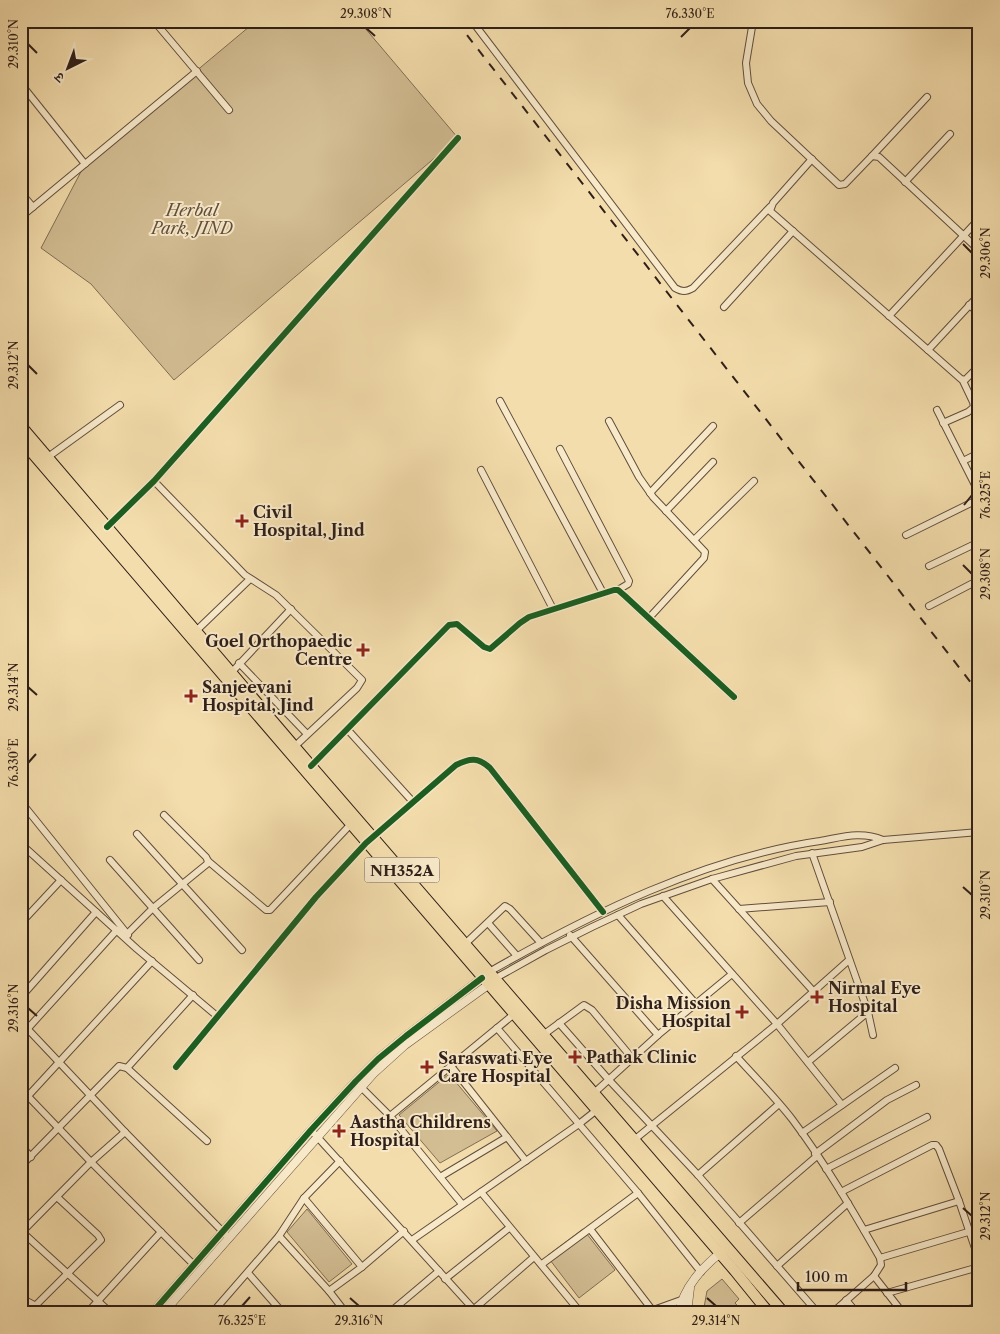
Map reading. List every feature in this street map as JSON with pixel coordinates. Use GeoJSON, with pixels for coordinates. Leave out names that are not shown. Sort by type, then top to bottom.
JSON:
{"type":"FeatureCollection","features":[{"type":"Feature","properties":{"kind":"highway","name":"NH352A"},"geometry":{"type":"LineString","coordinates":[[21,426],[231,673],[350,824],[370,840],[465,944],[513,1014],[600,1108],[723,1250],[784,1313]]}},
{"type":"Feature","properties":{"kind":"highway","name":"NH352A"},"geometry":{"type":"LineString","coordinates":[[21,440],[291,749],[311,766],[370,840],[488,978],[543,1035],[594,1093],[600,1108],[634,1140],[723,1250],[769,1313]]}},
{"type":"Feature","properties":{"kind":"street"},"geometry":{"type":"LineString","coordinates":[[154,21],[229,110]]}},
{"type":"Feature","properties":{"kind":"street"},"geometry":{"type":"LineString","coordinates":[[472,21],[675,288],[681,291],[687,292],[693,288],[770,207],[812,159]]}},
{"type":"Feature","properties":{"kind":"street"},"geometry":{"type":"LineString","coordinates":[[753,21],[746,63],[748,83],[757,104],[767,117],[839,185],[842,186],[848,182],[927,97]]}},
{"type":"Feature","properties":{"kind":"street"},"geometry":{"type":"LineString","coordinates":[[21,217],[197,71]]}},
{"type":"Feature","properties":{"kind":"street"},"geometry":{"type":"LineString","coordinates":[[21,84],[85,164]]}},
{"type":"Feature","properties":{"kind":"street"},"geometry":{"type":"LineString","coordinates":[[905,182],[950,134]]}},
{"type":"Feature","properties":{"kind":"street"},"geometry":{"type":"LineString","coordinates":[[107,527],[154,481],[458,138]]}},
{"type":"Feature","properties":{"kind":"street"},"geometry":{"type":"LineString","coordinates":[[872,156],[879,157],[979,250]]}},
{"type":"Feature","properties":{"kind":"street"},"geometry":{"type":"LineString","coordinates":[[21,193],[33,207]]}},
{"type":"Feature","properties":{"kind":"street"},"geometry":{"type":"LineString","coordinates":[[770,207],[770,210],[793,231],[963,381],[974,407],[968,412],[943,423]]}},
{"type":"Feature","properties":{"kind":"street"},"geometry":{"type":"LineString","coordinates":[[889,316],[979,219]]}},
{"type":"Feature","properties":{"kind":"street"},"geometry":{"type":"LineString","coordinates":[[724,307],[793,231]]}},
{"type":"Feature","properties":{"kind":"street"},"geometry":{"type":"LineString","coordinates":[[928,350],[979,295]]}},
{"type":"Feature","properties":{"kind":"street"},"geometry":{"type":"LineString","coordinates":[[969,305],[979,313]]}},
{"type":"Feature","properties":{"kind":"street"},"geometry":{"type":"LineString","coordinates":[[963,381],[979,366]]}},
{"type":"Feature","properties":{"kind":"street"},"geometry":{"type":"LineString","coordinates":[[500,402],[603,593]]}},
{"type":"Feature","properties":{"kind":"street"},"geometry":{"type":"LineString","coordinates":[[48,457],[120,405]]}},
{"type":"Feature","properties":{"kind":"street"},"geometry":{"type":"LineString","coordinates":[[937,410],[979,493]]}},
{"type":"Feature","properties":{"kind":"street"},"geometry":{"type":"LineString","coordinates":[[609,422],[650,493],[706,555],[649,618]]}},
{"type":"Feature","properties":{"kind":"street"},"geometry":{"type":"LineString","coordinates":[[650,493],[713,426]]}},
{"type":"Feature","properties":{"kind":"street"},"geometry":{"type":"LineString","coordinates":[[311,766],[449,625],[457,624],[484,647],[490,649],[524,620],[603,593],[618,590],[628,584],[629,581],[560,449]]}},
{"type":"Feature","properties":{"kind":"street"},"geometry":{"type":"LineString","coordinates":[[964,461],[979,453]]}},
{"type":"Feature","properties":{"kind":"street"},"geometry":{"type":"LineString","coordinates":[[666,511],[712,462]]}},
{"type":"Feature","properties":{"kind":"street"},"geometry":{"type":"LineString","coordinates":[[481,470],[553,609]]}},
{"type":"Feature","properties":{"kind":"street"},"geometry":{"type":"LineString","coordinates":[[154,481],[250,579],[271,591],[291,609],[362,680],[356,688],[291,749]]}},
{"type":"Feature","properties":{"kind":"street"},"geometry":{"type":"LineString","coordinates":[[694,540],[754,481]]}},
{"type":"Feature","properties":{"kind":"street"},"geometry":{"type":"LineString","coordinates":[[906,535],[979,499]]}},
{"type":"Feature","properties":{"kind":"street"},"geometry":{"type":"LineString","coordinates":[[929,566],[979,542]]}},
{"type":"Feature","properties":{"kind":"street"},"geometry":{"type":"LineString","coordinates":[[196,631],[250,579]]}},
{"type":"Feature","properties":{"kind":"street"},"geometry":{"type":"LineString","coordinates":[[929,606],[978,581]]}},
{"type":"Feature","properties":{"kind":"street"},"geometry":{"type":"LineString","coordinates":[[618,590],[734,697]]}},
{"type":"Feature","properties":{"kind":"street"},"geometry":{"type":"LineString","coordinates":[[231,673],[291,609]]}},
{"type":"Feature","properties":{"kind":"street"},"geometry":{"type":"LineString","coordinates":[[239,663],[307,734]]}},
{"type":"Feature","properties":{"kind":"street"},"geometry":{"type":"LineString","coordinates":[[347,729],[413,802]]}},
{"type":"Feature","properties":{"kind":"street"},"geometry":{"type":"LineString","coordinates":[[176,1067],[316,897],[370,840],[456,765],[466,760],[473,758],[483,761],[490,768],[603,912]]}},
{"type":"Feature","properties":{"kind":"street"},"geometry":{"type":"LineString","coordinates":[[21,802],[137,949]]}},
{"type":"Feature","properties":{"kind":"street"},"geometry":{"type":"LineString","coordinates":[[164,815],[208,861],[266,910],[270,910],[350,824]]}},
{"type":"Feature","properties":{"kind":"street"},"geometry":{"type":"LineString","coordinates":[[488,978],[618,915],[663,896],[712,879],[812,853],[862,847],[883,840],[979,832]]}},
{"type":"Feature","properties":{"kind":"street"},"geometry":{"type":"LineString","coordinates":[[137,834],[242,950]]}},
{"type":"Feature","properties":{"kind":"street"},"geometry":{"type":"LineString","coordinates":[[163,1313],[226,1235],[358,1084],[517,956],[567,929],[664,885],[745,858],[793,845],[859,835],[871,835],[883,840]]}},
{"type":"Feature","properties":{"kind":"street"},"geometry":{"type":"LineString","coordinates":[[21,844],[137,949],[217,1016]]}},
{"type":"Feature","properties":{"kind":"street"},"geometry":{"type":"LineString","coordinates":[[812,853],[868,1012],[874,1036]]}},
{"type":"Feature","properties":{"kind":"street"},"geometry":{"type":"LineString","coordinates":[[745,858],[749,869]]}},
{"type":"Feature","properties":{"kind":"street"},"geometry":{"type":"LineString","coordinates":[[110,860],[199,960]]}},
{"type":"Feature","properties":{"kind":"street"},"geometry":{"type":"LineString","coordinates":[[127,934],[153,908],[205,866],[208,861]]}},
{"type":"Feature","properties":{"kind":"street"},"geometry":{"type":"LineString","coordinates":[[712,879],[814,992]]}},
{"type":"Feature","properties":{"kind":"street"},"geometry":{"type":"LineString","coordinates":[[21,923],[61,880]]}},
{"type":"Feature","properties":{"kind":"street"},"geometry":{"type":"LineString","coordinates":[[663,896],[777,1024],[842,1105]]}},
{"type":"Feature","properties":{"kind":"street"},"geometry":{"type":"LineString","coordinates":[[739,909],[830,902]]}},
{"type":"Feature","properties":{"kind":"street"},"geometry":{"type":"LineString","coordinates":[[465,944],[503,908],[508,906],[541,943]]}},
{"type":"Feature","properties":{"kind":"street"},"geometry":{"type":"LineString","coordinates":[[21,997],[96,912]]}},
{"type":"Feature","properties":{"kind":"street"},"geometry":{"type":"LineString","coordinates":[[618,915],[696,1004]]}},
{"type":"Feature","properties":{"kind":"street"},"geometry":{"type":"LineString","coordinates":[[488,922],[517,956]]}},
{"type":"Feature","properties":{"kind":"street"},"geometry":{"type":"LineString","coordinates":[[567,929],[571,937],[658,1035]]}},
{"type":"Feature","properties":{"kind":"street"},"geometry":{"type":"LineString","coordinates":[[21,1036],[117,930]]}},
{"type":"Feature","properties":{"kind":"street"},"geometry":{"type":"LineString","coordinates":[[634,1140],[777,1024],[849,960]]}},
{"type":"Feature","properties":{"kind":"street"},"geometry":{"type":"LineString","coordinates":[[28,1096],[152,961]]}},
{"type":"Feature","properties":{"kind":"street"},"geometry":{"type":"LineString","coordinates":[[594,1093],[658,1035],[732,974]]}},
{"type":"Feature","properties":{"kind":"street"},"geometry":{"type":"LineString","coordinates":[[127,1068],[193,995]]}},
{"type":"Feature","properties":{"kind":"street"},"geometry":{"type":"LineString","coordinates":[[543,1035],[580,1007],[588,1006],[632,1058]]}},
{"type":"Feature","properties":{"kind":"street"},"geometry":{"type":"LineString","coordinates":[[808,1062],[868,1012]]}},
{"type":"Feature","properties":{"kind":"street"},"geometry":{"type":"LineString","coordinates":[[390,1116],[513,1014]]}},
{"type":"Feature","properties":{"kind":"street"},"geometry":{"type":"LineString","coordinates":[[21,1022],[124,1132],[226,1235]]}},
{"type":"Feature","properties":{"kind":"street"},"geometry":{"type":"LineString","coordinates":[[559,1023],[609,1080],[698,1175],[818,1313]]}},
{"type":"Feature","properties":{"kind":"street"},"geometry":{"type":"LineString","coordinates":[[498,1028],[638,1193],[701,1272]]}},
{"type":"Feature","properties":{"kind":"street"},"geometry":{"type":"LineString","coordinates":[[736,1056],[802,1133],[848,1203],[880,1258],[881,1265],[874,1276],[832,1313]]}},
{"type":"Feature","properties":{"kind":"street"},"geometry":{"type":"LineString","coordinates":[[21,1166],[116,1068],[123,1066],[207,1141]]}},
{"type":"Feature","properties":{"kind":"street"},"geometry":{"type":"LineString","coordinates":[[451,1066],[526,1162]]}},
{"type":"Feature","properties":{"kind":"street"},"geometry":{"type":"LineString","coordinates":[[802,1133],[894,1068]]}},
{"type":"Feature","properties":{"kind":"street"},"geometry":{"type":"LineString","coordinates":[[358,1084],[390,1116],[462,1204]]}},
{"type":"Feature","properties":{"kind":"street"},"geometry":{"type":"LineString","coordinates":[[739,1223],[816,1155],[888,1100],[916,1085]]}},
{"type":"Feature","properties":{"kind":"street"},"geometry":{"type":"LineString","coordinates":[[21,1089],[194,1265]]}},
{"type":"Feature","properties":{"kind":"street"},"geometry":{"type":"LineString","coordinates":[[698,1175],[779,1104]]}},
{"type":"Feature","properties":{"kind":"street"},"geometry":{"type":"LineString","coordinates":[[412,1240],[526,1162],[600,1108]]}},
{"type":"Feature","properties":{"kind":"street"},"geometry":{"type":"LineString","coordinates":[[826,1169],[927,1117]]}},
{"type":"Feature","properties":{"kind":"street"},"geometry":{"type":"LineString","coordinates":[[111,1313],[22,1232],[91,1162],[124,1132]]}},
{"type":"Feature","properties":{"kind":"street"},"geometry":{"type":"LineString","coordinates":[[314,1133],[476,1311],[534,1257]]}},
{"type":"Feature","properties":{"kind":"street"},"geometry":{"type":"LineString","coordinates":[[440,1176],[507,1137]]}},
{"type":"Feature","properties":{"kind":"street"},"geometry":{"type":"LineString","coordinates":[[841,1192],[936,1144],[959,1201],[979,1260]]}},
{"type":"Feature","properties":{"kind":"street"},"geometry":{"type":"LineString","coordinates":[[21,1146],[31,1157]]}},
{"type":"Feature","properties":{"kind":"street"},"geometry":{"type":"LineString","coordinates":[[216,1311],[279,1236],[304,1198],[340,1161]]}},
{"type":"Feature","properties":{"kind":"street"},"geometry":{"type":"LineString","coordinates":[[481,1192],[581,1313]]}},
{"type":"Feature","properties":{"kind":"street"},"geometry":{"type":"LineString","coordinates":[[542,1264],[638,1193]]}},
{"type":"Feature","properties":{"kind":"street"},"geometry":{"type":"LineString","coordinates":[[36,1305],[95,1247],[101,1238],[57,1197]]}},
{"type":"Feature","properties":{"kind":"street"},"geometry":{"type":"LineString","coordinates":[[304,1198],[362,1266]]}},
{"type":"Feature","properties":{"kind":"street"},"geometry":{"type":"LineString","coordinates":[[864,1230],[959,1201]]}},
{"type":"Feature","properties":{"kind":"street"},"geometry":{"type":"LineString","coordinates":[[778,1266],[848,1203]]}},
{"type":"Feature","properties":{"kind":"street"},"geometry":{"type":"LineString","coordinates":[[446,1279],[509,1228]]}},
{"type":"Feature","properties":{"kind":"street"},"geometry":{"type":"LineString","coordinates":[[590,1229],[653,1311]]}},
{"type":"Feature","properties":{"kind":"street"},"geometry":{"type":"LineString","coordinates":[[329,1291],[404,1231]]}},
{"type":"Feature","properties":{"kind":"street"},"geometry":{"type":"LineString","coordinates":[[87,1313],[161,1232]]}},
{"type":"Feature","properties":{"kind":"street"},"geometry":{"type":"LineString","coordinates":[[880,1258],[968,1232]]}},
{"type":"Feature","properties":{"kind":"street"},"geometry":{"type":"LineString","coordinates":[[152,1313],[194,1265],[226,1235]]}},
{"type":"Feature","properties":{"kind":"street"},"geometry":{"type":"LineString","coordinates":[[279,1236],[329,1291],[346,1313]]}},
{"type":"Feature","properties":{"kind":"street"},"geometry":{"type":"LineString","coordinates":[[679,1313],[681,1300],[690,1284],[723,1250]]}},
{"type":"Feature","properties":{"kind":"street"},"geometry":{"type":"LineString","coordinates":[[887,1293],[979,1267]]}},
{"type":"Feature","properties":{"kind":"street"},"geometry":{"type":"LineString","coordinates":[[394,1311],[439,1271]]}},
{"type":"Feature","properties":{"kind":"street"},"geometry":{"type":"LineString","coordinates":[[248,1273],[283,1313]]}},
{"type":"Feature","properties":{"kind":"street"},"geometry":{"type":"LineString","coordinates":[[874,1276],[901,1312]]}},
{"type":"Feature","properties":{"kind":"street"},"geometry":{"type":"LineString","coordinates":[[687,1313],[690,1284]]}},
{"type":"Feature","properties":{"kind":"street"},"geometry":{"type":"LineString","coordinates":[[21,1298],[49,1313]]}},
{"type":"Feature","properties":{"kind":"street"},"geometry":{"type":"LineString","coordinates":[[645,1313],[681,1300]]}},
{"type":"Feature","properties":{"kind":"street"},"geometry":{"type":"LineString","coordinates":[[846,1300],[857,1313]]}},
{"type":"Feature","properties":{"kind":"street"},"geometry":{"type":"LineString","coordinates":[[955,1313],[979,1306]]}},
{"type":"Feature","properties":{"kind":"green space","name":"Herbal Park, JIND"},"geometry":{"type":"Polygon","coordinates":[[[256,21],[359,21],[458,138],[174,380],[91,284],[41,248],[85,164],[256,21]]]}},
{"type":"Feature","properties":{"kind":"green space"},"geometry":{"type":"Polygon","coordinates":[[[449,1074],[497,1131],[440,1163],[399,1115],[449,1074]]]}},
{"type":"Feature","properties":{"kind":"green space"},"geometry":{"type":"Polygon","coordinates":[[[307,1209],[352,1264],[329,1282],[287,1232],[307,1209]]]}},
{"type":"Feature","properties":{"kind":"green space"},"geometry":{"type":"Polygon","coordinates":[[[583,1229],[615,1270],[579,1298],[547,1256],[583,1229]]]}},
{"type":"Feature","properties":{"kind":"green space"},"geometry":{"type":"Polygon","coordinates":[[[722,1279],[739,1299],[735,1303],[744,1313],[703,1313],[707,1291],[722,1279]]]}},
{"type":"Feature","properties":{"kind":"railway"},"geometry":{"type":"LineString","coordinates":[[456,21],[979,693]]}},
{"type":"Feature","properties":{"kind":"cycle path"},"geometry":{"type":"LineString","coordinates":[[107,527],[154,481],[458,138]]}},
{"type":"Feature","properties":{"kind":"cycle path"},"geometry":{"type":"LineString","coordinates":[[311,766],[449,625],[457,624],[484,647],[490,649],[529,617],[614,590],[618,590],[625,596],[734,697]]}},
{"type":"Feature","properties":{"kind":"cycle path"},"geometry":{"type":"LineString","coordinates":[[176,1067],[316,897],[366,843],[456,765],[466,761],[478,760],[490,768],[603,912]]}},
{"type":"Feature","properties":{"kind":"cycle path"},"geometry":{"type":"LineString","coordinates":[[152,1313],[356,1081],[378,1059],[406,1036],[482,978]]}},
{"type":"Feature","properties":{"kind":"place","name":"Civil Hospital, Jind"},"geometry":{"type":"Point","coordinates":[242,521]}},
{"type":"Feature","properties":{"kind":"place","name":"Goel Orthopaedic Centre"},"geometry":{"type":"Point","coordinates":[363,650]}},
{"type":"Feature","properties":{"kind":"place","name":"Sanjeevani Hospital, Jind"},"geometry":{"type":"Point","coordinates":[191,696]}},
{"type":"Feature","properties":{"kind":"place","name":"Nirmal Eye Hospital"},"geometry":{"type":"Point","coordinates":[817,997]}},
{"type":"Feature","properties":{"kind":"place","name":"Disha Mission Hospital"},"geometry":{"type":"Point","coordinates":[742,1012]}},
{"type":"Feature","properties":{"kind":"place","name":"Pathak Clinic"},"geometry":{"type":"Point","coordinates":[575,1057]}},
{"type":"Feature","properties":{"kind":"place","name":"Saraswati Eye Care Hospital"},"geometry":{"type":"Point","coordinates":[427,1067]}},
{"type":"Feature","properties":{"kind":"place","name":"Aastha Childrens Hospital"},"geometry":{"type":"Point","coordinates":[339,1131]}}]}
